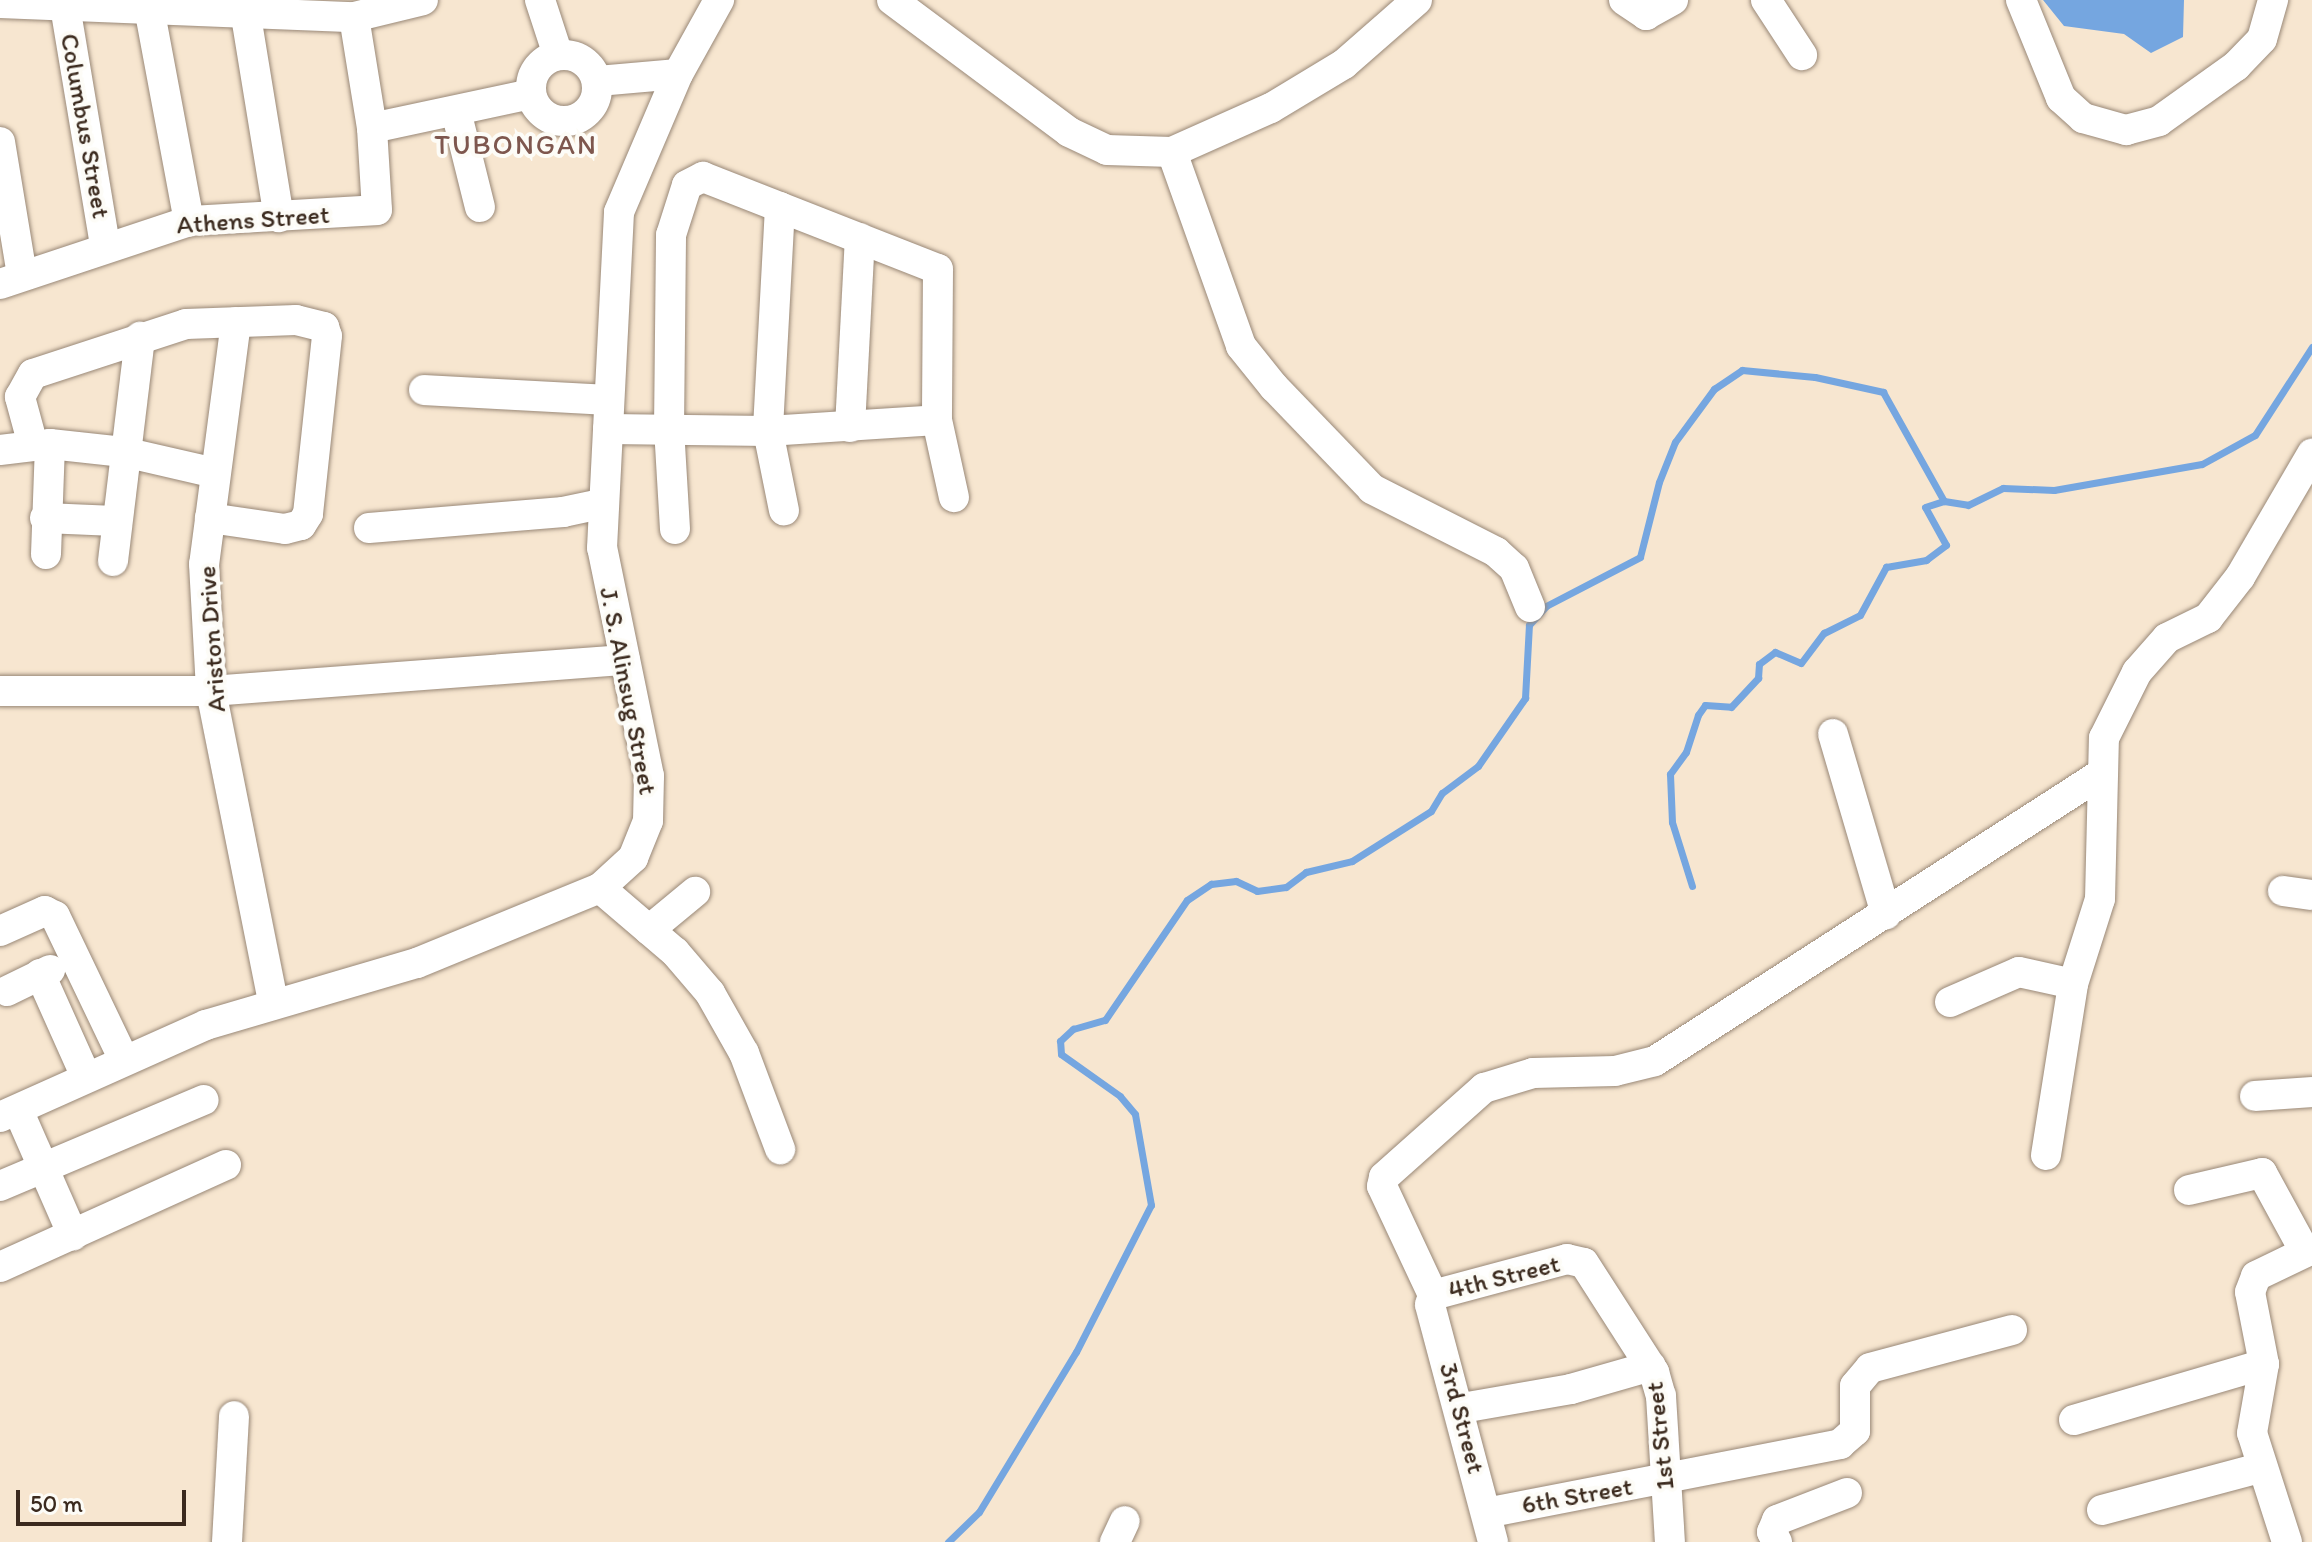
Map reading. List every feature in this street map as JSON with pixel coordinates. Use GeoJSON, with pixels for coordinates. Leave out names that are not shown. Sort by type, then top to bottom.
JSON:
{"type":"FeatureCollection","features":[{"type":"Feature","properties":{"kind":"street"},"geometry":{"type":"LineString","coordinates":[[0,3],[150,13],[245,10],[354,17],[423,0]]}},
{"type":"Feature","properties":{"kind":"street"},"geometry":{"type":"LineString","coordinates":[[540,0],[558,55]]}},
{"type":"Feature","properties":{"kind":"street","name":"J. S. Alinsug Street"},"geometry":{"type":"LineString","coordinates":[[9,1114],[124,1060],[273,1001],[417,963],[600,888],[633,858],[651,799],[625,660],[607,586],[601,504],[619,212],[678,74],[719,0]]}},
{"type":"Feature","properties":{"kind":"street"},"geometry":{"type":"LineString","coordinates":[[892,0],[1069,132],[1107,150],[1172,152],[1271,108],[1344,64],[1417,0]]}},
{"type":"Feature","properties":{"kind":"street"},"geometry":{"type":"LineString","coordinates":[[1624,0],[1646,15],[1673,0]]}},
{"type":"Feature","properties":{"kind":"street"},"geometry":{"type":"LineString","coordinates":[[1766,0],[1802,55]]}},
{"type":"Feature","properties":{"kind":"street"},"geometry":{"type":"LineString","coordinates":[[2021,0],[2061,98],[2083,118],[2126,130],[2159,121],[2236,66],[2262,39],[2273,0]]}},
{"type":"Feature","properties":{"kind":"street","name":"Columbus Street"},"geometry":{"type":"LineString","coordinates":[[65,6],[105,245]]}},
{"type":"Feature","properties":{"kind":"street"},"geometry":{"type":"LineString","coordinates":[[245,10],[279,217]]}},
{"type":"Feature","properties":{"kind":"street"},"geometry":{"type":"LineString","coordinates":[[150,13],[189,221]]}},
{"type":"Feature","properties":{"kind":"street"},"geometry":{"type":"LineString","coordinates":[[354,17],[372,128],[530,94]]}},
{"type":"Feature","properties":{"kind":"street"},"geometry":{"type":"LineString","coordinates":[[558,55],[575,56],[590,66],[598,81],[597,99],[587,115],[570,122],[552,121],[538,110],[530,94],[532,76],[542,62],[558,55]]}},
{"type":"Feature","properties":{"kind":"street"},"geometry":{"type":"LineString","coordinates":[[598,81],[678,74]]}},
{"type":"Feature","properties":{"kind":"street"},"geometry":{"type":"LineString","coordinates":[[456,111],[480,207]]}},
{"type":"Feature","properties":{"kind":"street","name":"Athens Street"},"geometry":{"type":"LineString","coordinates":[[11,280],[105,245],[189,221],[372,212],[379,206],[372,128]]}},
{"type":"Feature","properties":{"kind":"street"},"geometry":{"type":"LineString","coordinates":[[0,142],[11,280]]}},
{"type":"Feature","properties":{"kind":"street"},"geometry":{"type":"LineString","coordinates":[[1172,152],[1241,346],[1372,489],[1496,552],[1514,568],[1530,607]]}},
{"type":"Feature","properties":{"kind":"street"},"geometry":{"type":"LineString","coordinates":[[675,529],[669,429],[671,235],[687,185],[703,177],[938,269],[937,420],[954,497]]}},
{"type":"Feature","properties":{"kind":"street"},"geometry":{"type":"LineString","coordinates":[[780,207],[768,431],[784,510]]}},
{"type":"Feature","properties":{"kind":"street"},"geometry":{"type":"LineString","coordinates":[[850,427],[860,238]]}},
{"type":"Feature","properties":{"kind":"street"},"geometry":{"type":"LineString","coordinates":[[46,554],[41,445],[20,397],[33,374],[186,324],[312,321],[327,336],[308,514],[297,528],[285,529],[210,518]]}},
{"type":"Feature","properties":{"kind":"street","name":"Ariston Drive"},"geometry":{"type":"LineString","coordinates":[[236,322],[204,564],[211,691],[273,1001]]}},
{"type":"Feature","properties":{"kind":"street"},"geometry":{"type":"LineString","coordinates":[[113,561],[115,521],[140,337]]}},
{"type":"Feature","properties":{"kind":"street"},"geometry":{"type":"LineString","coordinates":[[424,390],[608,415],[669,429],[768,431],[937,420]]}},
{"type":"Feature","properties":{"kind":"street"},"geometry":{"type":"LineString","coordinates":[[0,450],[41,445],[124,452],[215,473]]}},
{"type":"Feature","properties":{"kind":"street"},"geometry":{"type":"LineString","coordinates":[[2046,1155],[2073,984],[2100,899],[2104,738],[2137,672],[2167,638],[2208,618],[2240,577],[2312,454]]}},
{"type":"Feature","properties":{"kind":"street"},"geometry":{"type":"LineString","coordinates":[[369,528],[563,512],[601,504]]}},
{"type":"Feature","properties":{"kind":"street"},"geometry":{"type":"LineString","coordinates":[[45,518],[115,521]]}},
{"type":"Feature","properties":{"kind":"street"},"geometry":{"type":"LineString","coordinates":[[0,691],[211,691],[625,660]]}},
{"type":"Feature","properties":{"kind":"street"},"geometry":{"type":"LineString","coordinates":[[1833,734],[1886,914],[2101,774]]}},
{"type":"Feature","properties":{"kind":"street"},"geometry":{"type":"LineString","coordinates":[[600,888],[702,982],[731,1025],[780,1149]]}},
{"type":"Feature","properties":{"kind":"street"},"geometry":{"type":"LineString","coordinates":[[649,930],[695,892]]}},
{"type":"Feature","properties":{"kind":"street"},"geometry":{"type":"LineString","coordinates":[[0,931],[45,911],[55,916],[124,1060]]}},
{"type":"Feature","properties":{"kind":"street","name":"3rd Street"},"geometry":{"type":"LineString","coordinates":[[1493,1542],[1462,1408],[1430,1305],[1433,1295],[1382,1186],[1389,1170],[1421,1141],[1503,1079],[1615,1071],[1655,1061],[1886,914]]}},
{"type":"Feature","properties":{"kind":"street"},"geometry":{"type":"LineString","coordinates":[[7,991],[45,972],[86,1077]]}},
{"type":"Feature","properties":{"kind":"street"},"geometry":{"type":"LineString","coordinates":[[1950,1002],[2019,972],[2073,984]]}},
{"type":"Feature","properties":{"kind":"street"},"geometry":{"type":"LineString","coordinates":[[2255,1096],[2312,1092]]}},
{"type":"Feature","properties":{"kind":"street"},"geometry":{"type":"LineString","coordinates":[[0,1186],[204,1100]]}},
{"type":"Feature","properties":{"kind":"street"},"geometry":{"type":"LineString","coordinates":[[9,1114],[42,1166],[73,1235]]}},
{"type":"Feature","properties":{"kind":"street"},"geometry":{"type":"LineString","coordinates":[[0,1267],[226,1165]]}},
{"type":"Feature","properties":{"kind":"street"},"geometry":{"type":"LineString","coordinates":[[2189,1190],[2262,1173],[2308,1250],[2251,1283],[2264,1364],[2252,1433],[2260,1468],[2287,1542]]}},
{"type":"Feature","properties":{"kind":"street","name":"4th Street"},"geometry":{"type":"LineString","coordinates":[[1433,1295],[1576,1259]]}},
{"type":"Feature","properties":{"kind":"street","name":"1st Street"},"geometry":{"type":"LineString","coordinates":[[1576,1259],[1584,1263],[1651,1366],[1661,1396],[1670,1542]]}},
{"type":"Feature","properties":{"kind":"street","name":"6th Street"},"geometry":{"type":"LineString","coordinates":[[1486,1513],[1668,1480],[1840,1444],[1855,1431],[1855,1386],[1870,1368],[2012,1330]]}},
{"type":"Feature","properties":{"kind":"street"},"geometry":{"type":"LineString","coordinates":[[2074,1420],[2264,1364]]}},
{"type":"Feature","properties":{"kind":"street"},"geometry":{"type":"LineString","coordinates":[[1462,1408],[1571,1389],[1651,1366]]}},
{"type":"Feature","properties":{"kind":"street"},"geometry":{"type":"LineString","coordinates":[[227,1542],[234,1416]]}},
{"type":"Feature","properties":{"kind":"street"},"geometry":{"type":"LineString","coordinates":[[2102,1510],[2260,1468]]}},
{"type":"Feature","properties":{"kind":"street"},"geometry":{"type":"LineString","coordinates":[[1777,1542],[1772,1525],[1777,1520],[1847,1493]]}},
{"type":"Feature","properties":{"kind":"water"},"geometry":{"type":"Polygon","coordinates":[[[2043,0],[2184,0],[2183,37],[2151,53],[2124,34],[2064,26],[2043,0]]]}},
{"type":"Feature","properties":{"kind":"waterway"},"geometry":{"type":"LineString","coordinates":[[948,1542],[979,1512],[1076,1352],[1151,1205],[1135,1114],[1120,1096],[1061,1054],[1060,1041],[1073,1029],[1105,1020],[1187,900],[1211,884],[1236,881],[1257,891],[1286,887],[1306,872],[1352,861],[1431,811],[1442,793],[1478,766],[1525,698],[1529,625],[1546,606],[1640,557],[1659,482],[1675,442],[1714,389],[1742,370],[1815,377],[1883,392],[1944,501],[1968,505],[2003,488],[2054,490],[2202,464],[2255,435],[2312,347]]}},
{"type":"Feature","properties":{"kind":"waterway"},"geometry":{"type":"LineString","coordinates":[[1692,886],[1672,822],[1670,774],[1686,752],[1698,715],[1705,705],[1731,707],[1758,678],[1759,664],[1775,652],[1801,663],[1824,633],[1860,615],[1886,567],[1926,560],[1946,545],[1925,507],[1944,501]]}},
{"type":"Feature","properties":{"kind":"district","name":"TUBONGAN"},"geometry":{"type":"Point","coordinates":[516,144]}}]}
